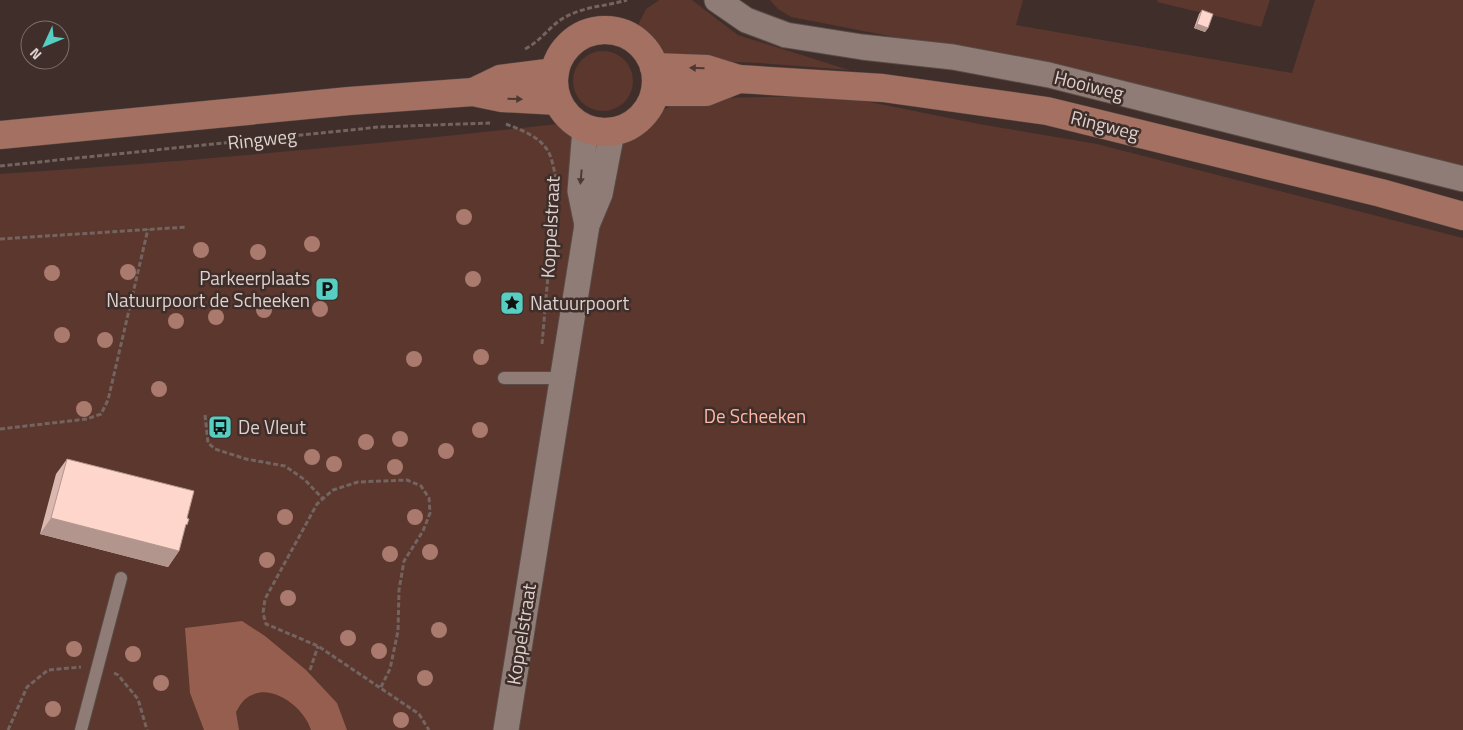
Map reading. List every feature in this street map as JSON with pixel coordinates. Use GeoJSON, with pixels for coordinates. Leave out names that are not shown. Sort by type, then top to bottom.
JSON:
{"type":"FeatureCollection","features":[{"type":"Feature","properties":{"kind":"main road"},"geometry":{"type":"LineString","coordinates":[[610,30],[624,34],[638,42],[648,53],[655,80],[651,104],[644,115],[623,129],[612,132],[598,132],[585,129],[573,121],[563,111],[554,85],[559,58],[568,46],[580,36],[594,31],[610,30]]}},
{"type":"Feature","properties":{"kind":"main road","name":"Ringweg"},"geometry":{"type":"LineString","coordinates":[[655,80],[707,69],[739,79],[883,88],[1047,111],[1463,216]]}},
{"type":"Feature","properties":{"kind":"main road","name":"Ringweg"},"geometry":{"type":"LineString","coordinates":[[0,135],[348,101],[473,92],[500,79],[555,72]]}},
{"type":"Feature","properties":{"kind":"main road","name":"Ringweg"},"geometry":{"type":"LineString","coordinates":[[473,92],[502,110],[558,101]]}},
{"type":"Feature","properties":{"kind":"street","name":"Hooiweg"},"geometry":{"type":"LineString","coordinates":[[717,0],[746,20],[786,35],[862,47],[953,57],[1049,75],[1463,179]]}},
{"type":"Feature","properties":{"kind":"street","name":"Koppelstraat"},"geometry":{"type":"LineString","coordinates":[[585,129],[580,191],[587,225]]}},
{"type":"Feature","properties":{"kind":"street","name":"Koppelstraat"},"geometry":{"type":"LineString","coordinates":[[506,730],[587,225],[600,194],[612,132]]}},
{"type":"Feature","properties":{"kind":"lane"},"geometry":{"type":"LineString","coordinates":[[504,378],[563,378]]}},
{"type":"Feature","properties":{"kind":"lane"},"geometry":{"type":"LineString","coordinates":[[81,730],[122,578]]}},
{"type":"Feature","properties":{"kind":"path"},"geometry":{"type":"LineString","coordinates":[[518,50],[526,49],[536,43],[559,21],[573,14],[595,6],[628,0]]}},
{"type":"Feature","properties":{"kind":"path","name":"Ringweg"},"geometry":{"type":"LineString","coordinates":[[0,166],[379,127],[502,110]]}},
{"type":"Feature","properties":{"kind":"path","name":"Koppelstraat"},"geometry":{"type":"LineString","coordinates":[[502,110],[522,131],[538,140],[549,152],[556,179]]}},
{"type":"Feature","properties":{"kind":"path","name":"Koppelstraat"},"geometry":{"type":"LineString","coordinates":[[539,378],[556,189]]}},
{"type":"Feature","properties":{"kind":"path"},"geometry":{"type":"LineString","coordinates":[[0,239],[186,227]]}},
{"type":"Feature","properties":{"kind":"path"},"geometry":{"type":"LineString","coordinates":[[0,429],[87,419],[101,414],[108,400],[148,229]]}},
{"type":"Feature","properties":{"kind":"path"},"geometry":{"type":"LineString","coordinates":[[205,415],[208,443],[214,449],[246,459],[285,466],[305,480],[323,499]]}},
{"type":"Feature","properties":{"kind":"path"},"geometry":{"type":"LineString","coordinates":[[381,687],[390,669],[398,631],[399,590],[404,561],[423,531],[430,513],[429,498],[421,486],[407,480],[358,482],[333,490],[317,504],[265,599],[263,613],[266,624],[275,630],[318,646],[381,687],[419,714],[429,730]]}},
{"type":"Feature","properties":{"kind":"path"},"geometry":{"type":"LineString","coordinates":[[310,670],[318,646]]}},
{"type":"Feature","properties":{"kind":"green space"},"geometry":{"type":"Polygon","coordinates":[[[659,0],[692,0],[738,35],[849,70],[759,63],[677,60],[661,53],[637,27],[646,9],[659,0]]]}},
{"type":"Feature","properties":{"kind":"green space"},"geometry":{"type":"Polygon","coordinates":[[[770,0],[1023,0],[1016,25],[1292,73],[1315,0],[1463,0],[1463,173],[997,57],[791,17],[778,9],[770,0]]]}},
{"type":"Feature","properties":{"kind":"green space"},"geometry":{"type":"Polygon","coordinates":[[[1158,0],[1270,0],[1261,27],[1157,2],[1158,0]]]}},
{"type":"Feature","properties":{"kind":"green space"},"geometry":{"type":"Polygon","coordinates":[[[603,51],[615,53],[628,64],[633,81],[631,93],[620,106],[603,111],[591,109],[578,98],[573,81],[575,69],[586,56],[603,51]]]}},
{"type":"Feature","properties":{"kind":"green space","name":"De Scheeken"},"geometry":{"type":"Polygon","coordinates":[[[822,96],[860,100],[979,124],[1097,144],[1463,238],[1463,730],[0,730],[0,174],[165,162],[412,140],[659,112],[673,105],[714,98],[822,96]]]}},
{"type":"Feature","properties":{"kind":"shaded area"},"geometry":{"type":"Polygon","coordinates":[[[242,621],[265,636],[306,670],[337,703],[347,730],[311,730],[308,722],[295,707],[279,696],[261,692],[247,698],[236,712],[239,730],[204,730],[190,693],[185,628],[242,621]]]}},
{"type":"Feature","properties":{"kind":"building"},"geometry":{"type":"Polygon","coordinates":[[[1202,10],[1213,14],[1208,28],[1197,24],[1202,10]]]}},
{"type":"Feature","properties":{"kind":"building"},"geometry":{"type":"Polygon","coordinates":[[[67,459],[194,491],[187,518],[189,519],[179,551],[51,518],[67,459]]]}},
{"type":"Feature","properties":{"kind":"place","name":"Parkeerplaats Natuurpoort de Scheeken"},"geometry":{"type":"Point","coordinates":[327,289]}},
{"type":"Feature","properties":{"kind":"place","name":"Natuurpoort"},"geometry":{"type":"Point","coordinates":[512,303]}},
{"type":"Feature","properties":{"kind":"place","name":"De Vleut"},"geometry":{"type":"Point","coordinates":[220,427]}}]}
